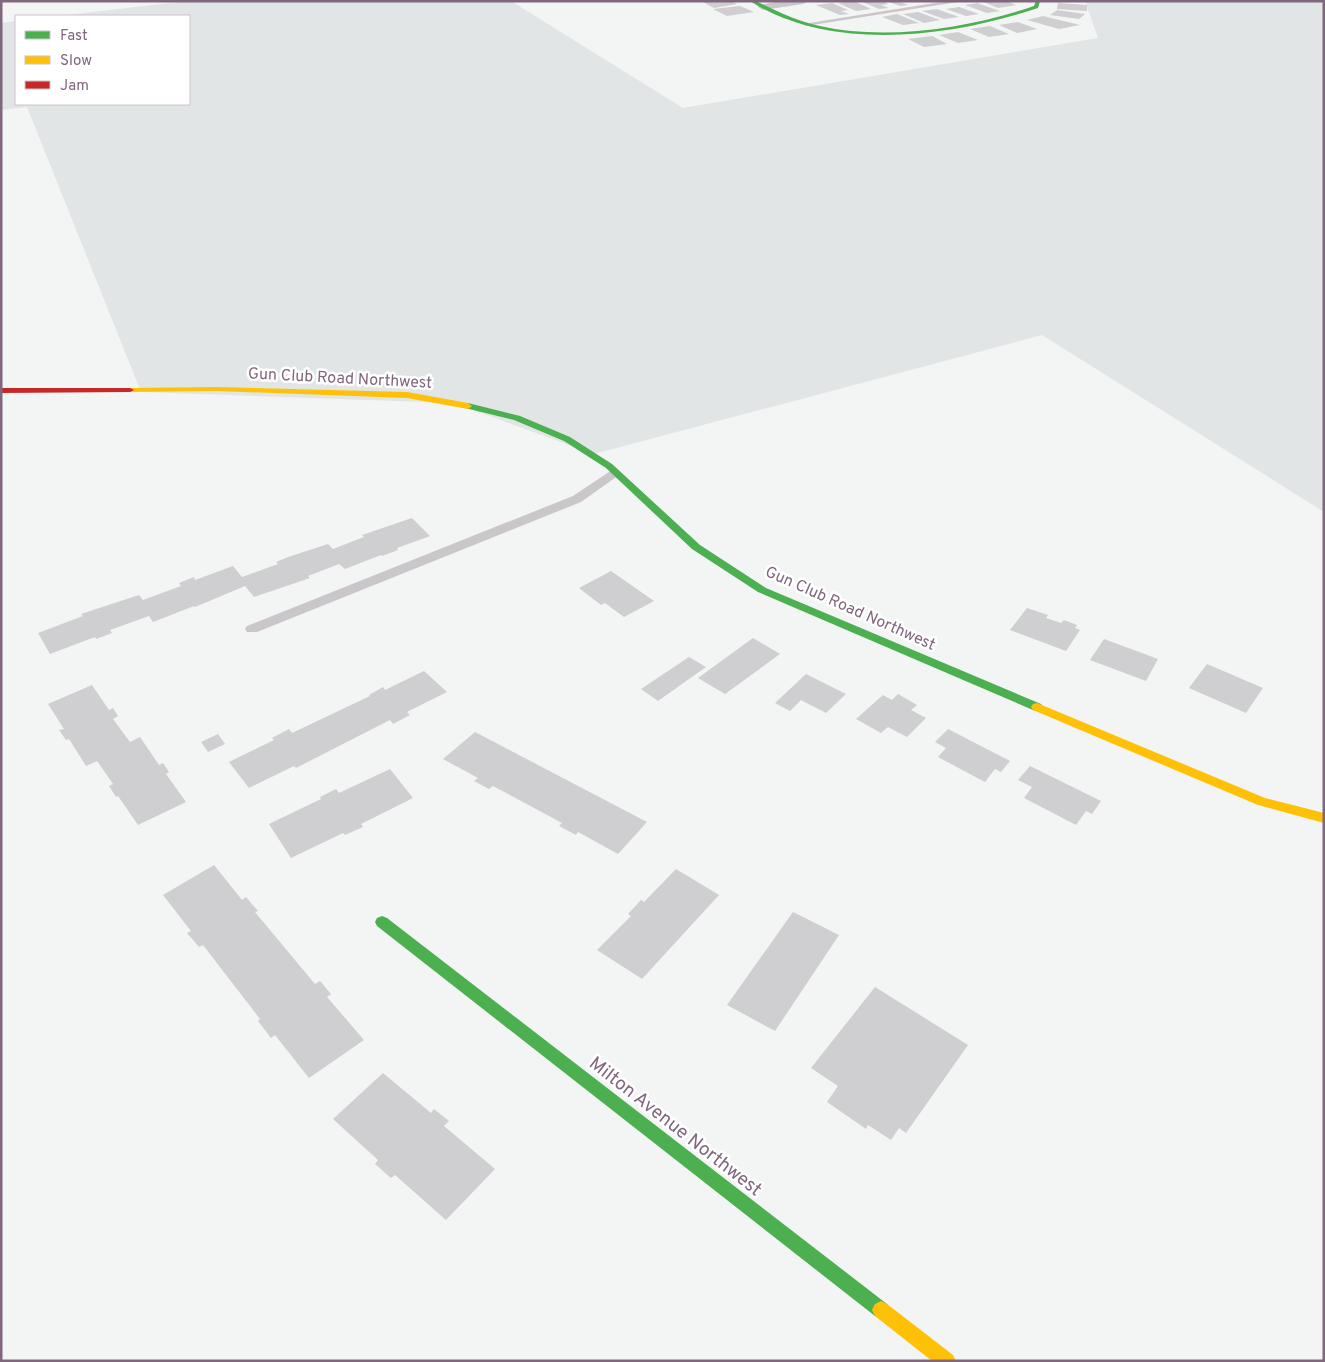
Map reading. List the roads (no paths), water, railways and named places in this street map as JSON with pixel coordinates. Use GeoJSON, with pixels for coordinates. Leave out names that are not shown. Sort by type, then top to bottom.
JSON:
{"type":"FeatureCollection","features":[{"type":"Feature","properties":{"kind":"street"},"geometry":{"type":"LineString","coordinates":[[758,4],[803,1]]}},
{"type":"Feature","properties":{"kind":"street"},"geometry":{"type":"LineString","coordinates":[[758,4],[806,24],[858,32],[889,33],[915,31],[1020,13],[1036,7],[1038,1]]}},
{"type":"Feature","properties":{"kind":"street","name":"Gun Club Road Northwest"},"geometry":{"type":"LineString","coordinates":[[1,391],[217,390],[407,395],[461,404],[517,418],[567,440],[615,472],[696,547],[762,590],[1262,802],[1324,818]]}},
{"type":"Feature","properties":{"kind":"street","name":"Milton Avenue Northwest"},"geometry":{"type":"LineString","coordinates":[[382,922],[946,1361]]}},
{"type":"Feature","properties":{"kind":"lane"},"geometry":{"type":"LineString","coordinates":[[806,24],[961,1]]}},
{"type":"Feature","properties":{"kind":"lane"},"geometry":{"type":"LineString","coordinates":[[252,629],[577,499],[615,472]]}}]}
